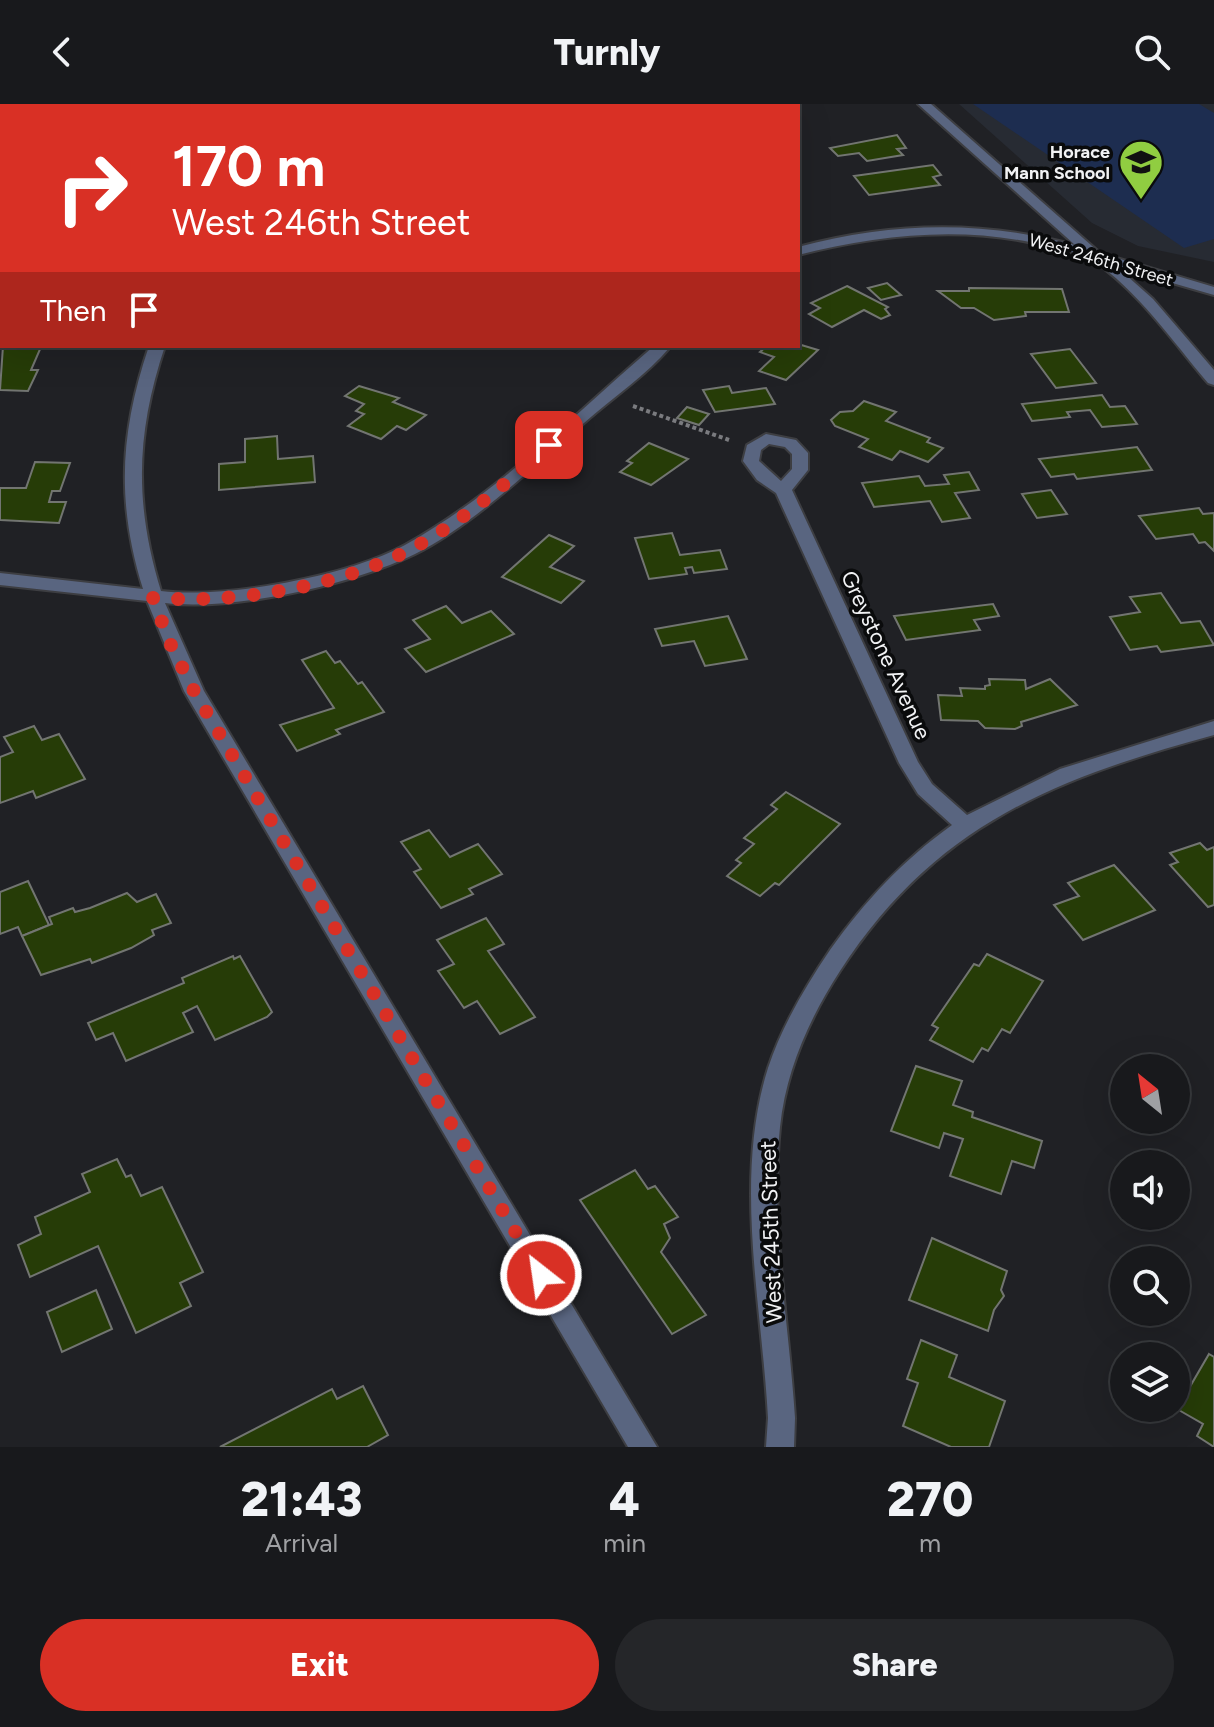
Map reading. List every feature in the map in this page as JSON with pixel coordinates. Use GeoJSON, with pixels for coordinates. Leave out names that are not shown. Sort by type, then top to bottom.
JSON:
{"type":"FeatureCollection","features":[{"type":"Feature","properties":{"kind":"street"},"geometry":{"type":"LineString","coordinates":[[924,104],[1158,313],[1214,380]]}},
{"type":"Feature","properties":{"kind":"street","name":"West 246th Street"},"geometry":{"type":"LineString","coordinates":[[800,251],[886,235],[974,231],[1047,242],[1214,291]]}},
{"type":"Feature","properties":{"kind":"street"},"geometry":{"type":"LineString","coordinates":[[156,348],[145,375],[130,453],[131,497],[153,598],[169,641],[194,691],[643,1447]]}},
{"type":"Feature","properties":{"kind":"street"},"geometry":{"type":"LineString","coordinates":[[0,579],[195,601],[324,580],[411,549],[491,495],[661,348]]}},
{"type":"Feature","properties":{"kind":"street"},"geometry":{"type":"LineString","coordinates":[[753,448],[766,439],[790,443],[800,453],[800,470],[783,490]]}},
{"type":"Feature","properties":{"kind":"street","name":"Greystone Avenue"},"geometry":{"type":"LineString","coordinates":[[753,448],[751,461],[763,476],[783,490],[909,763],[925,789],[966,826]]}},
{"type":"Feature","properties":{"kind":"street","name":"West 245th Street"},"geometry":{"type":"LineString","coordinates":[[780,1447],[765,1189],[768,1110],[786,1044],[815,989],[874,909],[932,849],[966,826],[1079,770],[1214,728]]}},
{"type":"Feature","properties":{"kind":"path"},"geometry":{"type":"LineString","coordinates":[[604,396],[753,448]]}},
{"type":"Feature","properties":{"kind":"shaded area","name":"Horace Mann School"},"geometry":{"type":"Polygon","coordinates":[[[959,104],[1214,104],[1214,262],[1138,246],[1092,223],[959,104]]]}},
{"type":"Feature","properties":{"kind":"shaded area","name":"Horace Mann School"},"geometry":{"type":"Polygon","coordinates":[[[973,104],[1199,104],[1214,113],[1214,239],[1184,248],[973,104]]]}},
{"type":"Feature","properties":{"kind":"building"},"geometry":{"type":"Polygon","coordinates":[[[897,135],[906,148],[897,149],[903,155],[867,161],[859,153],[838,156],[830,148],[897,135]]]}},
{"type":"Feature","properties":{"kind":"building"},"geometry":{"type":"Polygon","coordinates":[[[933,165],[941,175],[933,177],[940,185],[869,195],[854,176],[933,165]]]}},
{"type":"Feature","properties":{"kind":"building"},"geometry":{"type":"Polygon","coordinates":[[[887,283],[901,295],[881,300],[868,288],[887,283]]]}},
{"type":"Feature","properties":{"kind":"building"},"geometry":{"type":"Polygon","coordinates":[[[847,286],[888,307],[885,309],[890,315],[881,319],[864,310],[832,327],[809,314],[820,308],[811,303],[847,286]]]}},
{"type":"Feature","properties":{"kind":"building"},"geometry":{"type":"Polygon","coordinates":[[[969,288],[1062,289],[1069,312],[1025,312],[1026,316],[994,320],[974,308],[961,308],[938,291],[969,291],[969,288]]]}},
{"type":"Feature","properties":{"kind":"building"},"geometry":{"type":"Polygon","coordinates":[[[800,345],[818,350],[786,380],[759,371],[774,357],[760,352],[765,348],[800,348],[800,345]]]}},
{"type":"Feature","properties":{"kind":"building"},"geometry":{"type":"Polygon","coordinates":[[[3,348],[41,348],[31,370],[38,370],[28,391],[0,390],[3,348]]]}},
{"type":"Feature","properties":{"kind":"building"},"geometry":{"type":"Polygon","coordinates":[[[1070,349],[1096,383],[1056,388],[1031,354],[1070,349]]]}},
{"type":"Feature","properties":{"kind":"building"},"geometry":{"type":"Polygon","coordinates":[[[359,386],[399,398],[393,402],[426,415],[406,430],[397,426],[381,439],[348,426],[364,414],[356,411],[364,404],[345,396],[359,386]]]}},
{"type":"Feature","properties":{"kind":"building"},"geometry":{"type":"Polygon","coordinates":[[[729,386],[732,393],[766,388],[775,404],[715,412],[703,390],[729,386]]]}},
{"type":"Feature","properties":{"kind":"building"},"geometry":{"type":"Polygon","coordinates":[[[1102,395],[1110,407],[1125,406],[1137,424],[1102,427],[1090,410],[1067,412],[1070,417],[1032,421],[1022,404],[1102,395]]]}},
{"type":"Feature","properties":{"kind":"building"},"geometry":{"type":"Polygon","coordinates":[[[864,401],[896,412],[886,421],[930,438],[927,442],[943,448],[928,462],[900,451],[892,460],[859,447],[868,439],[835,426],[831,420],[840,412],[853,411],[864,401]]]}},
{"type":"Feature","properties":{"kind":"building"},"geometry":{"type":"Polygon","coordinates":[[[687,407],[709,414],[699,425],[677,418],[687,407]]]}},
{"type":"Feature","properties":{"kind":"building"},"geometry":{"type":"Polygon","coordinates":[[[277,436],[278,459],[313,456],[315,482],[219,490],[219,464],[245,462],[245,439],[277,436]]]}},
{"type":"Feature","properties":{"kind":"building"},"geometry":{"type":"Polygon","coordinates":[[[649,443],[688,459],[651,485],[620,472],[632,463],[627,461],[649,443]]]}},
{"type":"Feature","properties":{"kind":"building"},"geometry":{"type":"Polygon","coordinates":[[[1137,447],[1152,470],[1077,479],[1074,474],[1051,477],[1039,459],[1137,447]]]}},
{"type":"Feature","properties":{"kind":"building"},"geometry":{"type":"Polygon","coordinates":[[[35,462],[70,463],[60,491],[52,491],[49,502],[66,502],[59,523],[0,520],[0,488],[26,488],[35,462]]]}},
{"type":"Feature","properties":{"kind":"building"},"geometry":{"type":"Polygon","coordinates":[[[969,472],[979,490],[955,493],[970,518],[942,522],[930,501],[874,507],[862,483],[919,476],[925,486],[949,484],[944,475],[969,472]]]}},
{"type":"Feature","properties":{"kind":"building"},"geometry":{"type":"Polygon","coordinates":[[[1051,490],[1067,514],[1037,518],[1022,494],[1051,490]]]}},
{"type":"Feature","properties":{"kind":"building"},"geometry":{"type":"Polygon","coordinates":[[[1199,508],[1203,514],[1214,513],[1214,551],[1205,542],[1199,543],[1193,534],[1156,539],[1139,516],[1199,508]]]}},
{"type":"Feature","properties":{"kind":"building"},"geometry":{"type":"Polygon","coordinates":[[[672,533],[680,555],[720,550],[727,569],[694,573],[692,567],[685,568],[687,574],[649,579],[635,538],[672,533]]]}},
{"type":"Feature","properties":{"kind":"building"},"geometry":{"type":"Polygon","coordinates":[[[549,535],[574,546],[550,567],[584,581],[561,603],[502,577],[549,535]]]}},
{"type":"Feature","properties":{"kind":"building"},"geometry":{"type":"Polygon","coordinates":[[[1161,593],[1181,623],[1200,621],[1214,645],[1161,652],[1157,646],[1130,650],[1110,617],[1140,612],[1130,597],[1161,593]]]}},
{"type":"Feature","properties":{"kind":"building"},"geometry":{"type":"Polygon","coordinates":[[[993,604],[999,616],[974,620],[980,630],[906,640],[894,616],[993,604]]]}},
{"type":"Feature","properties":{"kind":"building"},"geometry":{"type":"Polygon","coordinates":[[[446,606],[462,623],[491,611],[514,634],[426,672],[405,649],[430,639],[413,620],[446,606]]]}},
{"type":"Feature","properties":{"kind":"building"},"geometry":{"type":"Polygon","coordinates":[[[728,616],[747,659],[705,666],[694,641],[662,646],[655,629],[728,616]]]}},
{"type":"Feature","properties":{"kind":"building"},"geometry":{"type":"Polygon","coordinates":[[[326,651],[335,663],[340,661],[358,684],[362,682],[384,712],[336,730],[340,734],[297,751],[280,725],[334,708],[302,660],[326,651]]]}},
{"type":"Feature","properties":{"kind":"building"},"geometry":{"type":"Polygon","coordinates":[[[989,679],[1025,680],[1026,689],[1050,679],[1077,705],[1021,722],[1022,726],[1015,729],[985,728],[978,721],[941,720],[938,695],[962,696],[960,688],[985,689],[990,685],[989,679]]]}},
{"type":"Feature","properties":{"kind":"building"},"geometry":{"type":"Polygon","coordinates":[[[34,726],[42,740],[59,734],[85,779],[36,798],[33,791],[0,803],[0,757],[13,752],[4,737],[34,726]]]}},
{"type":"Feature","properties":{"kind":"building"},"geometry":{"type":"Polygon","coordinates":[[[786,792],[840,824],[779,885],[775,883],[760,896],[727,876],[741,863],[736,860],[754,844],[744,838],[777,809],[771,805],[786,792]]]}},
{"type":"Feature","properties":{"kind":"building"},"geometry":{"type":"Polygon","coordinates":[[[429,830],[450,857],[478,844],[502,874],[469,889],[473,894],[441,908],[414,872],[421,869],[401,842],[429,830]]]}},
{"type":"Feature","properties":{"kind":"building"},"geometry":{"type":"Polygon","coordinates":[[[1200,843],[1207,850],[1214,847],[1214,905],[1208,907],[1170,865],[1178,862],[1170,853],[1200,843]]]}},
{"type":"Feature","properties":{"kind":"building"},"geometry":{"type":"Polygon","coordinates":[[[1114,865],[1155,910],[1083,940],[1054,905],[1079,896],[1068,883],[1114,865]]]}},
{"type":"Feature","properties":{"kind":"building"},"geometry":{"type":"Polygon","coordinates":[[[28,881],[49,925],[22,936],[18,927],[0,934],[0,892],[28,881]]]}},
{"type":"Feature","properties":{"kind":"building"},"geometry":{"type":"Polygon","coordinates":[[[127,893],[137,902],[156,894],[171,923],[152,930],[154,935],[131,948],[92,963],[90,959],[41,975],[22,936],[52,924],[49,917],[73,908],[75,912],[90,908],[127,893]]]}},
{"type":"Feature","properties":{"kind":"building"},"geometry":{"type":"Polygon","coordinates":[[[486,918],[504,944],[488,951],[535,1017],[500,1034],[477,1001],[464,1008],[438,971],[454,964],[437,940],[486,918]]]}},
{"type":"Feature","properties":{"kind":"building"},"geometry":{"type":"Polygon","coordinates":[[[987,954],[1043,981],[1010,1033],[1002,1029],[988,1051],[982,1048],[973,1062],[930,1040],[938,1028],[932,1025],[974,964],[979,966],[987,954]]]}},
{"type":"Feature","properties":{"kind":"building"},"geometry":{"type":"Polygon","coordinates":[[[233,956],[234,959],[240,956],[272,1012],[267,1017],[215,1040],[197,1006],[183,1013],[193,1032],[126,1061],[113,1033],[96,1040],[88,1023],[184,983],[182,978],[233,956]]]}},
{"type":"Feature","properties":{"kind":"building"},"geometry":{"type":"Polygon","coordinates":[[[916,1066],[962,1081],[953,1105],[973,1112],[972,1117],[1042,1141],[1034,1168],[1012,1161],[1001,1194],[950,1176],[963,1139],[944,1133],[939,1148],[891,1131],[916,1066]]]}},
{"type":"Feature","properties":{"kind":"building"},"geometry":{"type":"Polygon","coordinates":[[[117,1159],[126,1177],[131,1175],[141,1196],[162,1187],[203,1272],[180,1283],[191,1306],[136,1333],[98,1246],[30,1277],[18,1245],[41,1234],[35,1217],[90,1192],[82,1174],[117,1159]]]}},
{"type":"Feature","properties":{"kind":"building"},"geometry":{"type":"Polygon","coordinates":[[[635,1170],[648,1189],[655,1186],[678,1217],[664,1224],[670,1238],[661,1252],[706,1315],[672,1334],[580,1200],[635,1170]]]}},
{"type":"Feature","properties":{"kind":"building"},"geometry":{"type":"Polygon","coordinates":[[[932,1238],[1007,1271],[1001,1290],[1004,1296],[994,1310],[988,1331],[909,1300],[932,1238]]]}},
{"type":"Feature","properties":{"kind":"building"},"geometry":{"type":"Polygon","coordinates":[[[96,1290],[112,1329],[62,1352],[47,1312],[96,1290]]]}},
{"type":"Feature","properties":{"kind":"building"},"geometry":{"type":"Polygon","coordinates":[[[921,1340],[957,1355],[949,1377],[1005,1401],[989,1447],[951,1447],[903,1426],[918,1383],[907,1379],[921,1340]]]}},
{"type":"Feature","properties":{"kind":"building"},"geometry":{"type":"Polygon","coordinates":[[[1209,1354],[1214,1357],[1214,1447],[1197,1436],[1203,1424],[1190,1416],[1190,1387],[1209,1354]]]}},
{"type":"Feature","properties":{"kind":"building"},"geometry":{"type":"Polygon","coordinates":[[[363,1386],[388,1435],[367,1447],[220,1447],[332,1389],[337,1399],[363,1386]]]}},
{"type":"Feature","properties":{"kind":"place","name":"Horace Mann School"},"geometry":{"type":"Point","coordinates":[1141,201]}},
{"type":"Feature","properties":{"kind":"route"},"geometry":{"type":"LineString","coordinates":[[541,1275],[194,691],[169,641],[153,598],[195,601],[235,597],[324,580],[375,564],[411,549],[450,526],[549,445]]}}]}
